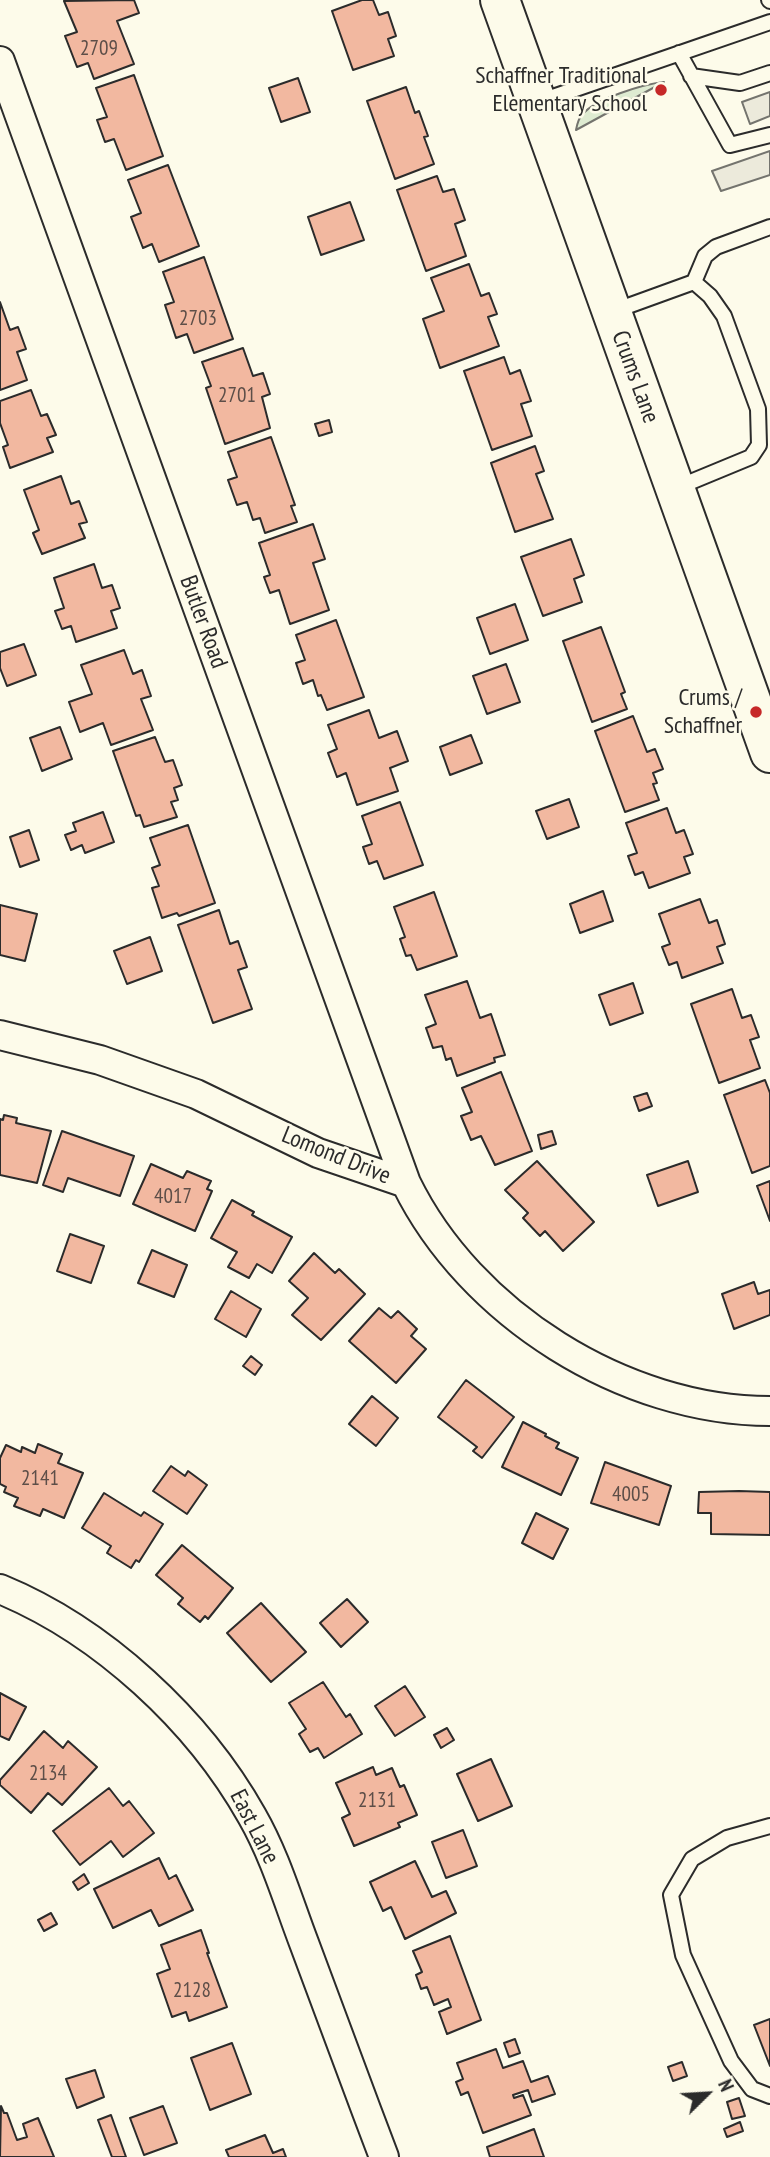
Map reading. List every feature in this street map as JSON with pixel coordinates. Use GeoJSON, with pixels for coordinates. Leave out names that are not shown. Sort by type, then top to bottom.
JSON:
{"type":"FeatureCollection","features":[{"type":"Feature","properties":{"kind":"main road","name":"Crums Lane"},"geometry":{"type":"LineString","coordinates":[[500,0],[770,753]]}},
{"type":"Feature","properties":{"kind":"street","name":"Butler Road"},"geometry":{"type":"LineString","coordinates":[[0,61],[406,1183]]}},
{"type":"Feature","properties":{"kind":"street","name":"Lomond Drive"},"geometry":{"type":"LineString","coordinates":[[0,1035],[100,1060],[196,1094],[318,1153],[406,1183],[421,1213],[469,1274],[523,1322],[559,1347],[635,1386],[674,1399],[714,1407],[770,1411]]}},
{"type":"Feature","properties":{"kind":"street","name":"East Lane"},"geometry":{"type":"LineString","coordinates":[[0,1589],[53,1616],[134,1674],[203,1743],[230,1780],[253,1818],[275,1866],[384,2157]]}},
{"type":"Feature","properties":{"kind":"lane"},"geometry":{"type":"LineString","coordinates":[[537,103],[770,22]]}},
{"type":"Feature","properties":{"kind":"lane"},"geometry":{"type":"LineString","coordinates":[[679,53],[730,145],[770,135]]}},
{"type":"Feature","properties":{"kind":"lane"},"geometry":{"type":"LineString","coordinates":[[691,76],[740,83],[770,73]]}},
{"type":"Feature","properties":{"kind":"lane"},"geometry":{"type":"LineString","coordinates":[[611,312],[695,282],[705,256],[716,247],[770,227]]}},
{"type":"Feature","properties":{"kind":"lane"},"geometry":{"type":"LineString","coordinates":[[675,488],[760,449],[758,409],[723,316],[710,296],[695,282]]}},
{"type":"Feature","properties":{"kind":"lane"},"geometry":{"type":"LineString","coordinates":[[770,1826],[727,1838],[692,1859],[671,1895],[683,1955],[731,2061],[752,2089],[770,2096]]}},
{"type":"Feature","properties":{"kind":"green space"},"geometry":{"type":"Polygon","coordinates":[[[664,82],[576,130],[581,117],[597,103],[632,89],[664,82]]]}},
{"type":"Feature","properties":{"kind":"shaded area"},"geometry":{"type":"Polygon","coordinates":[[[770,92],[770,116],[750,124],[742,102],[770,92]]]}},
{"type":"Feature","properties":{"kind":"shaded area"},"geometry":{"type":"Polygon","coordinates":[[[770,151],[770,175],[721,191],[712,171],[770,151]]]}},
{"type":"Feature","properties":{"kind":"building"},"geometry":{"type":"Polygon","coordinates":[[[134,0],[139,13],[117,21],[134,64],[94,79],[88,63],[77,67],[65,36],[77,32],[64,1],[134,0]]]}},
{"type":"Feature","properties":{"kind":"building"},"geometry":{"type":"Polygon","coordinates":[[[362,0],[373,0],[379,15],[388,12],[396,36],[388,39],[394,56],[353,70],[332,11],[362,0]]]}},
{"type":"Feature","properties":{"kind":"building"},"geometry":{"type":"Polygon","coordinates":[[[134,75],[163,156],[126,170],[114,139],[105,142],[97,120],[107,117],[96,88],[134,75]]]}},
{"type":"Feature","properties":{"kind":"building"},"geometry":{"type":"Polygon","coordinates":[[[298,78],[310,112],[281,122],[269,88],[298,78]]]}},
{"type":"Feature","properties":{"kind":"building"},"geometry":{"type":"Polygon","coordinates":[[[406,87],[415,113],[419,111],[428,136],[424,137],[434,164],[395,179],[367,101],[406,87]]]}},
{"type":"Feature","properties":{"kind":"building"},"geometry":{"type":"Polygon","coordinates":[[[168,165],[199,246],[159,262],[152,244],[143,248],[131,217],[141,213],[128,180],[168,165]]]}},
{"type":"Feature","properties":{"kind":"building"},"geometry":{"type":"Polygon","coordinates":[[[437,176],[443,192],[454,189],[465,220],[455,224],[466,256],[426,271],[397,190],[437,176]]]}},
{"type":"Feature","properties":{"kind":"building"},"geometry":{"type":"Polygon","coordinates":[[[350,202],[364,240],[321,255],[308,217],[350,202]]]}},
{"type":"Feature","properties":{"kind":"building"},"geometry":{"type":"Polygon","coordinates":[[[204,257],[233,339],[194,353],[187,334],[176,338],[165,305],[174,302],[163,272],[204,257]]]}},
{"type":"Feature","properties":{"kind":"building"},"geometry":{"type":"Polygon","coordinates":[[[469,264],[481,296],[489,293],[497,314],[488,317],[499,346],[440,368],[423,319],[444,311],[431,278],[469,264]]]}},
{"type":"Feature","properties":{"kind":"building"},"geometry":{"type":"Polygon","coordinates":[[[0,302],[10,330],[18,327],[26,349],[17,352],[27,380],[0,390],[0,302]]]}},
{"type":"Feature","properties":{"kind":"building"},"geometry":{"type":"Polygon","coordinates":[[[243,348],[253,376],[263,373],[270,394],[262,397],[270,428],[225,444],[206,388],[211,386],[202,362],[243,348]]]}},
{"type":"Feature","properties":{"kind":"building"},"geometry":{"type":"Polygon","coordinates":[[[504,357],[510,374],[520,370],[531,401],[521,404],[532,436],[492,450],[464,371],[504,357]]]}},
{"type":"Feature","properties":{"kind":"building"},"geometry":{"type":"Polygon","coordinates":[[[31,390],[41,416],[47,414],[56,435],[47,438],[53,452],[10,468],[3,447],[8,445],[0,423],[0,401],[31,390]]]}},
{"type":"Feature","properties":{"kind":"building"},"geometry":{"type":"Polygon","coordinates":[[[329,420],[332,432],[319,436],[315,424],[329,420]]]}},
{"type":"Feature","properties":{"kind":"building"},"geometry":{"type":"Polygon","coordinates":[[[271,437],[295,505],[291,506],[297,522],[265,533],[260,518],[253,520],[247,502],[237,505],[228,480],[237,477],[228,452],[271,437]]]}},
{"type":"Feature","properties":{"kind":"building"},"geometry":{"type":"Polygon","coordinates":[[[535,446],[544,471],[536,474],[553,519],[515,532],[491,463],[535,446]]]}},
{"type":"Feature","properties":{"kind":"building"},"geometry":{"type":"Polygon","coordinates":[[[61,476],[71,504],[79,501],[87,522],[79,524],[85,538],[42,554],[33,533],[39,530],[24,490],[61,476]]]}},
{"type":"Feature","properties":{"kind":"building"},"geometry":{"type":"Polygon","coordinates":[[[313,524],[325,559],[313,563],[329,610],[290,624],[279,590],[270,593],[264,577],[270,575],[259,543],[313,524]]]}},
{"type":"Feature","properties":{"kind":"building"},"geometry":{"type":"Polygon","coordinates":[[[571,539],[584,575],[574,579],[582,602],[543,616],[521,557],[571,539]]]}},
{"type":"Feature","properties":{"kind":"building"},"geometry":{"type":"Polygon","coordinates":[[[94,564],[102,588],[112,585],[120,608],[111,611],[117,628],[76,642],[71,626],[62,629],[55,611],[64,608],[54,578],[94,564]]]}},
{"type":"Feature","properties":{"kind":"building"},"geometry":{"type":"Polygon","coordinates":[[[515,604],[528,640],[490,654],[477,618],[515,604]]]}},
{"type":"Feature","properties":{"kind":"building"},"geometry":{"type":"Polygon","coordinates":[[[336,620],[364,697],[327,710],[321,695],[318,696],[313,680],[303,684],[296,663],[305,660],[296,635],[336,620]]]}},
{"type":"Feature","properties":{"kind":"building"},"geometry":{"type":"Polygon","coordinates":[[[601,627],[625,692],[621,694],[627,709],[592,722],[563,641],[601,627]]]}},
{"type":"Feature","properties":{"kind":"building"},"geometry":{"type":"Polygon","coordinates":[[[24,644],[36,675],[7,686],[0,668],[0,652],[24,644]]]}},
{"type":"Feature","properties":{"kind":"building"},"geometry":{"type":"Polygon","coordinates":[[[124,650],[133,674],[142,670],[151,696],[141,699],[153,730],[111,745],[103,723],[80,732],[69,702],[92,694],[81,665],[124,650]]]}},
{"type":"Feature","properties":{"kind":"building"},"geometry":{"type":"Polygon","coordinates":[[[506,664],[520,702],[487,714],[473,676],[506,664]]]}},
{"type":"Feature","properties":{"kind":"building"},"geometry":{"type":"Polygon","coordinates":[[[369,710],[379,738],[397,731],[408,761],[390,768],[398,791],[357,805],[346,773],[337,777],[328,753],[337,749],[328,725],[369,710]]]}},
{"type":"Feature","properties":{"kind":"building"},"geometry":{"type":"Polygon","coordinates":[[[633,716],[647,752],[655,749],[663,769],[653,773],[657,783],[653,784],[659,800],[625,812],[595,731],[633,716]]]}},
{"type":"Feature","properties":{"kind":"building"},"geometry":{"type":"Polygon","coordinates":[[[60,727],[72,759],[42,771],[30,738],[60,727]]]}},
{"type":"Feature","properties":{"kind":"building"},"geometry":{"type":"Polygon","coordinates":[[[471,735],[482,763],[450,775],[440,747],[471,735]]]}},
{"type":"Feature","properties":{"kind":"building"},"geometry":{"type":"Polygon","coordinates":[[[155,737],[165,762],[173,760],[182,785],[174,788],[178,800],[171,802],[177,817],[144,827],[140,815],[136,816],[113,751],[155,737]]]}},
{"type":"Feature","properties":{"kind":"building"},"geometry":{"type":"Polygon","coordinates":[[[569,799],[579,827],[547,839],[536,811],[569,799]]]}},
{"type":"Feature","properties":{"kind":"building"},"geometry":{"type":"Polygon","coordinates":[[[400,802],[423,865],[384,879],[377,861],[369,864],[363,847],[372,844],[362,816],[400,802]]]}},
{"type":"Feature","properties":{"kind":"building"},"geometry":{"type":"Polygon","coordinates":[[[667,808],[676,833],[684,830],[693,854],[684,857],[690,873],[649,888],[643,872],[635,875],[628,856],[637,853],[626,823],[667,808]]]}},
{"type":"Feature","properties":{"kind":"building"},"geometry":{"type":"Polygon","coordinates":[[[103,812],[114,842],[85,853],[82,845],[71,850],[65,835],[76,831],[73,823],[103,812]]]}},
{"type":"Feature","properties":{"kind":"building"},"geometry":{"type":"Polygon","coordinates":[[[188,825],[215,903],[179,916],[177,913],[162,918],[152,888],[159,886],[152,868],[160,865],[150,838],[188,825]]]}},
{"type":"Feature","properties":{"kind":"building"},"geometry":{"type":"Polygon","coordinates":[[[29,830],[39,860],[20,867],[10,837],[29,830]]]}},
{"type":"Feature","properties":{"kind":"building"},"geometry":{"type":"Polygon","coordinates":[[[603,891],[613,921],[580,933],[570,904],[603,891]]]}},
{"type":"Feature","properties":{"kind":"building"},"geometry":{"type":"Polygon","coordinates":[[[434,892],[457,956],[417,970],[411,955],[406,956],[400,939],[405,937],[394,907],[434,892]]]}},
{"type":"Feature","properties":{"kind":"building"},"geometry":{"type":"Polygon","coordinates":[[[700,899],[709,923],[717,920],[725,944],[717,947],[723,963],[682,978],[677,962],[669,965],[662,947],[670,944],[659,914],[700,899]]]}},
{"type":"Feature","properties":{"kind":"building"},"geometry":{"type":"Polygon","coordinates":[[[0,905],[37,914],[25,961],[0,955],[0,905]]]}},
{"type":"Feature","properties":{"kind":"building"},"geometry":{"type":"Polygon","coordinates":[[[219,910],[230,944],[238,941],[247,967],[238,970],[252,1009],[213,1023],[178,925],[219,910]]]}},
{"type":"Feature","properties":{"kind":"building"},"geometry":{"type":"Polygon","coordinates":[[[150,937],[162,971],[127,984],[114,951],[150,937]]]}},
{"type":"Feature","properties":{"kind":"building"},"geometry":{"type":"Polygon","coordinates":[[[467,981],[480,1018],[491,1014],[505,1055],[494,1058],[495,1062],[457,1076],[451,1058],[446,1060],[442,1046],[433,1048],[426,1028],[436,1024],[425,995],[467,981]]]}},
{"type":"Feature","properties":{"kind":"building"},"geometry":{"type":"Polygon","coordinates":[[[633,983],[643,1013],[610,1025],[599,995],[633,983]]]}},
{"type":"Feature","properties":{"kind":"building"},"geometry":{"type":"Polygon","coordinates":[[[732,989],[742,1018],[751,1015],[759,1037],[750,1040],[760,1068],[719,1083],[691,1004],[732,989]]]}},
{"type":"Feature","properties":{"kind":"building"},"geometry":{"type":"Polygon","coordinates":[[[501,1072],[532,1151],[495,1165],[481,1136],[471,1140],[461,1116],[472,1112],[462,1088],[501,1072]]]}},
{"type":"Feature","properties":{"kind":"building"},"geometry":{"type":"Polygon","coordinates":[[[765,1080],[770,1093],[770,1166],[752,1173],[724,1095],[765,1080]]]}},
{"type":"Feature","properties":{"kind":"building"},"geometry":{"type":"Polygon","coordinates":[[[647,1093],[652,1106],[639,1111],[634,1097],[647,1093]]]}},
{"type":"Feature","properties":{"kind":"building"},"geometry":{"type":"Polygon","coordinates":[[[4,1115],[17,1118],[16,1123],[51,1131],[37,1183],[0,1175],[0,1119],[3,1120],[4,1115]]]}},
{"type":"Feature","properties":{"kind":"building"},"geometry":{"type":"Polygon","coordinates":[[[62,1131],[134,1156],[120,1196],[68,1178],[63,1192],[43,1185],[62,1131]]]}},
{"type":"Feature","properties":{"kind":"building"},"geometry":{"type":"Polygon","coordinates":[[[552,1131],[556,1144],[541,1149],[538,1135],[552,1131]]]}},
{"type":"Feature","properties":{"kind":"building"},"geometry":{"type":"Polygon","coordinates":[[[537,1161],[594,1222],[563,1251],[545,1231],[540,1236],[523,1218],[528,1213],[505,1190],[537,1161]]]}},
{"type":"Feature","properties":{"kind":"building"},"geometry":{"type":"Polygon","coordinates":[[[688,1161],[698,1192],[658,1206],[647,1175],[688,1161]]]}},
{"type":"Feature","properties":{"kind":"building"},"geometry":{"type":"Polygon","coordinates":[[[151,1164],[183,1178],[187,1171],[211,1181],[207,1189],[212,1191],[195,1231],[133,1204],[151,1164]]]}},
{"type":"Feature","properties":{"kind":"building"},"geometry":{"type":"Polygon","coordinates":[[[770,1181],[770,1221],[757,1186],[770,1181]]]}},
{"type":"Feature","properties":{"kind":"building"},"geometry":{"type":"Polygon","coordinates":[[[232,1200],[254,1212],[252,1215],[292,1237],[272,1273],[257,1264],[249,1278],[228,1267],[237,1252],[211,1238],[232,1200]]]}},
{"type":"Feature","properties":{"kind":"building"},"geometry":{"type":"Polygon","coordinates":[[[70,1234],[104,1246],[91,1283],[57,1271],[70,1234]]]}},
{"type":"Feature","properties":{"kind":"building"},"geometry":{"type":"Polygon","coordinates":[[[152,1250],[187,1265],[174,1297],[138,1283],[152,1250]]]}},
{"type":"Feature","properties":{"kind":"building"},"geometry":{"type":"Polygon","coordinates":[[[314,1253],[335,1273],[339,1269],[365,1294],[321,1340],[292,1315],[308,1298],[289,1281],[314,1253]]]}},
{"type":"Feature","properties":{"kind":"building"},"geometry":{"type":"Polygon","coordinates":[[[754,1282],[758,1294],[770,1290],[770,1315],[734,1329],[722,1294],[754,1282]]]}},
{"type":"Feature","properties":{"kind":"building"},"geometry":{"type":"Polygon","coordinates":[[[231,1291],[261,1309],[246,1337],[215,1319],[231,1291]]]}},
{"type":"Feature","properties":{"kind":"building"},"geometry":{"type":"Polygon","coordinates":[[[379,1308],[391,1318],[398,1311],[417,1329],[411,1336],[426,1349],[396,1383],[349,1341],[379,1308]]]}},
{"type":"Feature","properties":{"kind":"building"},"geometry":{"type":"Polygon","coordinates":[[[251,1356],[262,1365],[255,1375],[243,1366],[251,1356]]]}},
{"type":"Feature","properties":{"kind":"building"},"geometry":{"type":"Polygon","coordinates":[[[466,1380],[514,1417],[482,1458],[473,1451],[477,1447],[438,1417],[466,1380]]]}},
{"type":"Feature","properties":{"kind":"building"},"geometry":{"type":"Polygon","coordinates":[[[372,1396],[398,1418],[376,1446],[349,1424],[372,1396]]]}},
{"type":"Feature","properties":{"kind":"building"},"geometry":{"type":"Polygon","coordinates":[[[523,1422],[559,1443],[556,1448],[578,1458],[561,1495],[502,1467],[523,1422]]]}},
{"type":"Feature","properties":{"kind":"building"},"geometry":{"type":"Polygon","coordinates":[[[38,1444],[62,1454],[58,1463],[83,1473],[64,1518],[43,1509],[40,1516],[14,1506],[18,1498],[4,1492],[6,1487],[0,1484],[0,1458],[6,1445],[21,1452],[22,1447],[35,1453],[38,1444]]]}},
{"type":"Feature","properties":{"kind":"building"},"geometry":{"type":"Polygon","coordinates":[[[605,1462],[671,1486],[659,1525],[591,1503],[605,1462]]]}},
{"type":"Feature","properties":{"kind":"building"},"geometry":{"type":"Polygon","coordinates":[[[171,1466],[185,1476],[188,1471],[207,1485],[187,1514],[153,1491],[171,1466]]]}},
{"type":"Feature","properties":{"kind":"building"},"geometry":{"type":"Polygon","coordinates":[[[699,1492],[770,1492],[770,1535],[711,1534],[711,1513],[698,1513],[699,1492]]]}},
{"type":"Feature","properties":{"kind":"building"},"geometry":{"type":"Polygon","coordinates":[[[104,1493],[141,1516],[144,1512],[163,1524],[139,1562],[136,1560],[131,1568],[107,1553],[111,1546],[82,1528],[104,1493]]]}},
{"type":"Feature","properties":{"kind":"building"},"geometry":{"type":"Polygon","coordinates":[[[536,1513],[568,1529],[553,1559],[522,1543],[536,1513]]]}},
{"type":"Feature","properties":{"kind":"building"},"geometry":{"type":"Polygon","coordinates":[[[182,1545],[233,1588],[208,1619],[205,1616],[200,1622],[178,1604],[183,1598],[156,1575],[182,1545]]]}},
{"type":"Feature","properties":{"kind":"building"},"geometry":{"type":"Polygon","coordinates":[[[347,1599],[368,1622],[341,1647],[320,1623],[347,1599]]]}},
{"type":"Feature","properties":{"kind":"building"},"geometry":{"type":"Polygon","coordinates":[[[261,1603],[306,1652],[271,1682],[227,1633],[261,1603]]]}},
{"type":"Feature","properties":{"kind":"building"},"geometry":{"type":"Polygon","coordinates":[[[323,1682],[346,1717],[350,1714],[362,1734],[324,1758],[318,1748],[310,1752],[299,1734],[306,1729],[289,1703],[323,1682]]]}},
{"type":"Feature","properties":{"kind":"building"},"geometry":{"type":"Polygon","coordinates":[[[405,1686],[425,1717],[395,1736],[375,1706],[405,1686]]]}},
{"type":"Feature","properties":{"kind":"building"},"geometry":{"type":"Polygon","coordinates":[[[0,1693],[26,1707],[9,1740],[0,1736],[0,1693]]]}},
{"type":"Feature","properties":{"kind":"building"},"geometry":{"type":"Polygon","coordinates":[[[447,1728],[454,1740],[441,1748],[434,1735],[447,1728]]]}},
{"type":"Feature","properties":{"kind":"building"},"geometry":{"type":"Polygon","coordinates":[[[44,1731],[63,1748],[68,1741],[97,1767],[62,1805],[48,1793],[31,1813],[0,1785],[0,1780],[44,1731]]]}},
{"type":"Feature","properties":{"kind":"building"},"geometry":{"type":"Polygon","coordinates":[[[491,1759],[512,1806],[478,1821],[457,1774],[491,1759]]]}},
{"type":"Feature","properties":{"kind":"building"},"geometry":{"type":"Polygon","coordinates":[[[373,1767],[376,1775],[392,1768],[400,1787],[404,1785],[417,1815],[398,1823],[400,1827],[354,1846],[342,1818],[350,1814],[336,1783],[373,1767]]]}},
{"type":"Feature","properties":{"kind":"building"},"geometry":{"type":"Polygon","coordinates":[[[109,1788],[123,1806],[129,1801],[154,1833],[123,1857],[111,1841],[80,1865],[53,1831],[109,1788]]]}},
{"type":"Feature","properties":{"kind":"building"},"geometry":{"type":"Polygon","coordinates":[[[463,1830],[477,1866],[446,1878],[432,1842],[463,1830]]]}},
{"type":"Feature","properties":{"kind":"building"},"geometry":{"type":"Polygon","coordinates":[[[159,1858],[169,1879],[176,1875],[193,1910],[159,1926],[151,1910],[113,1928],[94,1889],[159,1858]]]}},
{"type":"Feature","properties":{"kind":"building"},"geometry":{"type":"Polygon","coordinates":[[[415,1861],[432,1897],[446,1891],[456,1913],[405,1939],[391,1907],[383,1911],[370,1882],[415,1861]]]}},
{"type":"Feature","properties":{"kind":"building"},"geometry":{"type":"Polygon","coordinates":[[[84,1874],[89,1883],[78,1890],[73,1882],[84,1874]]]}},
{"type":"Feature","properties":{"kind":"building"},"geometry":{"type":"Polygon","coordinates":[[[51,1913],[57,1924],[44,1931],[38,1920],[51,1913]]]}},
{"type":"Feature","properties":{"kind":"building"},"geometry":{"type":"Polygon","coordinates":[[[201,1930],[227,2007],[189,2021],[186,2012],[172,2017],[157,1974],[170,1969],[161,1945],[201,1930]]]}},
{"type":"Feature","properties":{"kind":"building"},"geometry":{"type":"Polygon","coordinates":[[[450,1936],[481,2020],[447,2034],[439,2012],[451,2007],[448,1999],[434,2005],[427,1987],[421,1989],[416,1975],[422,1972],[413,1951],[450,1936]]]}},
{"type":"Feature","properties":{"kind":"building"},"geometry":{"type":"Polygon","coordinates":[[[770,2019],[770,2066],[754,2025],[770,2019]]]}},
{"type":"Feature","properties":{"kind":"building"},"geometry":{"type":"Polygon","coordinates":[[[515,2039],[520,2053],[509,2057],[504,2043],[515,2039]]]}},
{"type":"Feature","properties":{"kind":"building"},"geometry":{"type":"Polygon","coordinates":[[[232,2043],[251,2094],[210,2110],[191,2058],[232,2043]]]}},
{"type":"Feature","properties":{"kind":"building"},"geometry":{"type":"Polygon","coordinates":[[[496,2049],[503,2068],[523,2061],[531,2082],[548,2076],[555,2094],[532,2102],[528,2090],[513,2095],[514,2098],[523,2095],[531,2115],[483,2133],[468,2092],[461,2095],[456,2082],[463,2079],[457,2063],[496,2049]]]}},
{"type":"Feature","properties":{"kind":"building"},"geometry":{"type":"Polygon","coordinates":[[[682,2062],[687,2076],[673,2081],[668,2067],[682,2062]]]}},
{"type":"Feature","properties":{"kind":"building"},"geometry":{"type":"Polygon","coordinates":[[[95,2070],[104,2097],[77,2108],[66,2079],[95,2070]]]}},
{"type":"Feature","properties":{"kind":"building"},"geometry":{"type":"Polygon","coordinates":[[[739,2098],[745,2116],[732,2119],[727,2102],[739,2098]]]}},
{"type":"Feature","properties":{"kind":"building"},"geometry":{"type":"Polygon","coordinates":[[[1,2106],[4,2113],[7,2113],[17,2140],[27,2137],[23,2124],[38,2118],[54,2157],[0,2157],[1,2106]]]}},
{"type":"Feature","properties":{"kind":"building"},"geometry":{"type":"Polygon","coordinates":[[[163,2106],[177,2143],[144,2155],[130,2118],[163,2106]]]}},
{"type":"Feature","properties":{"kind":"building"},"geometry":{"type":"Polygon","coordinates":[[[111,2115],[126,2157],[112,2157],[98,2120],[111,2115]]]}},
{"type":"Feature","properties":{"kind":"building"},"geometry":{"type":"Polygon","coordinates":[[[740,2122],[743,2131],[727,2137],[724,2129],[740,2122]]]}},
{"type":"Feature","properties":{"kind":"building"},"geometry":{"type":"Polygon","coordinates":[[[534,2129],[544,2157],[490,2157],[487,2147],[534,2129]]]}},
{"type":"Feature","properties":{"kind":"building"},"geometry":{"type":"Polygon","coordinates":[[[265,2135],[273,2153],[283,2149],[286,2157],[229,2157],[226,2150],[265,2135]]]}},
{"type":"Feature","properties":{"kind":"place","name":"Schaffner Traditional Elementary School"},"geometry":{"type":"Point","coordinates":[661,90]}},
{"type":"Feature","properties":{"kind":"place","name":"Crums / Schaffner"},"geometry":{"type":"Point","coordinates":[756,712]}}]}
